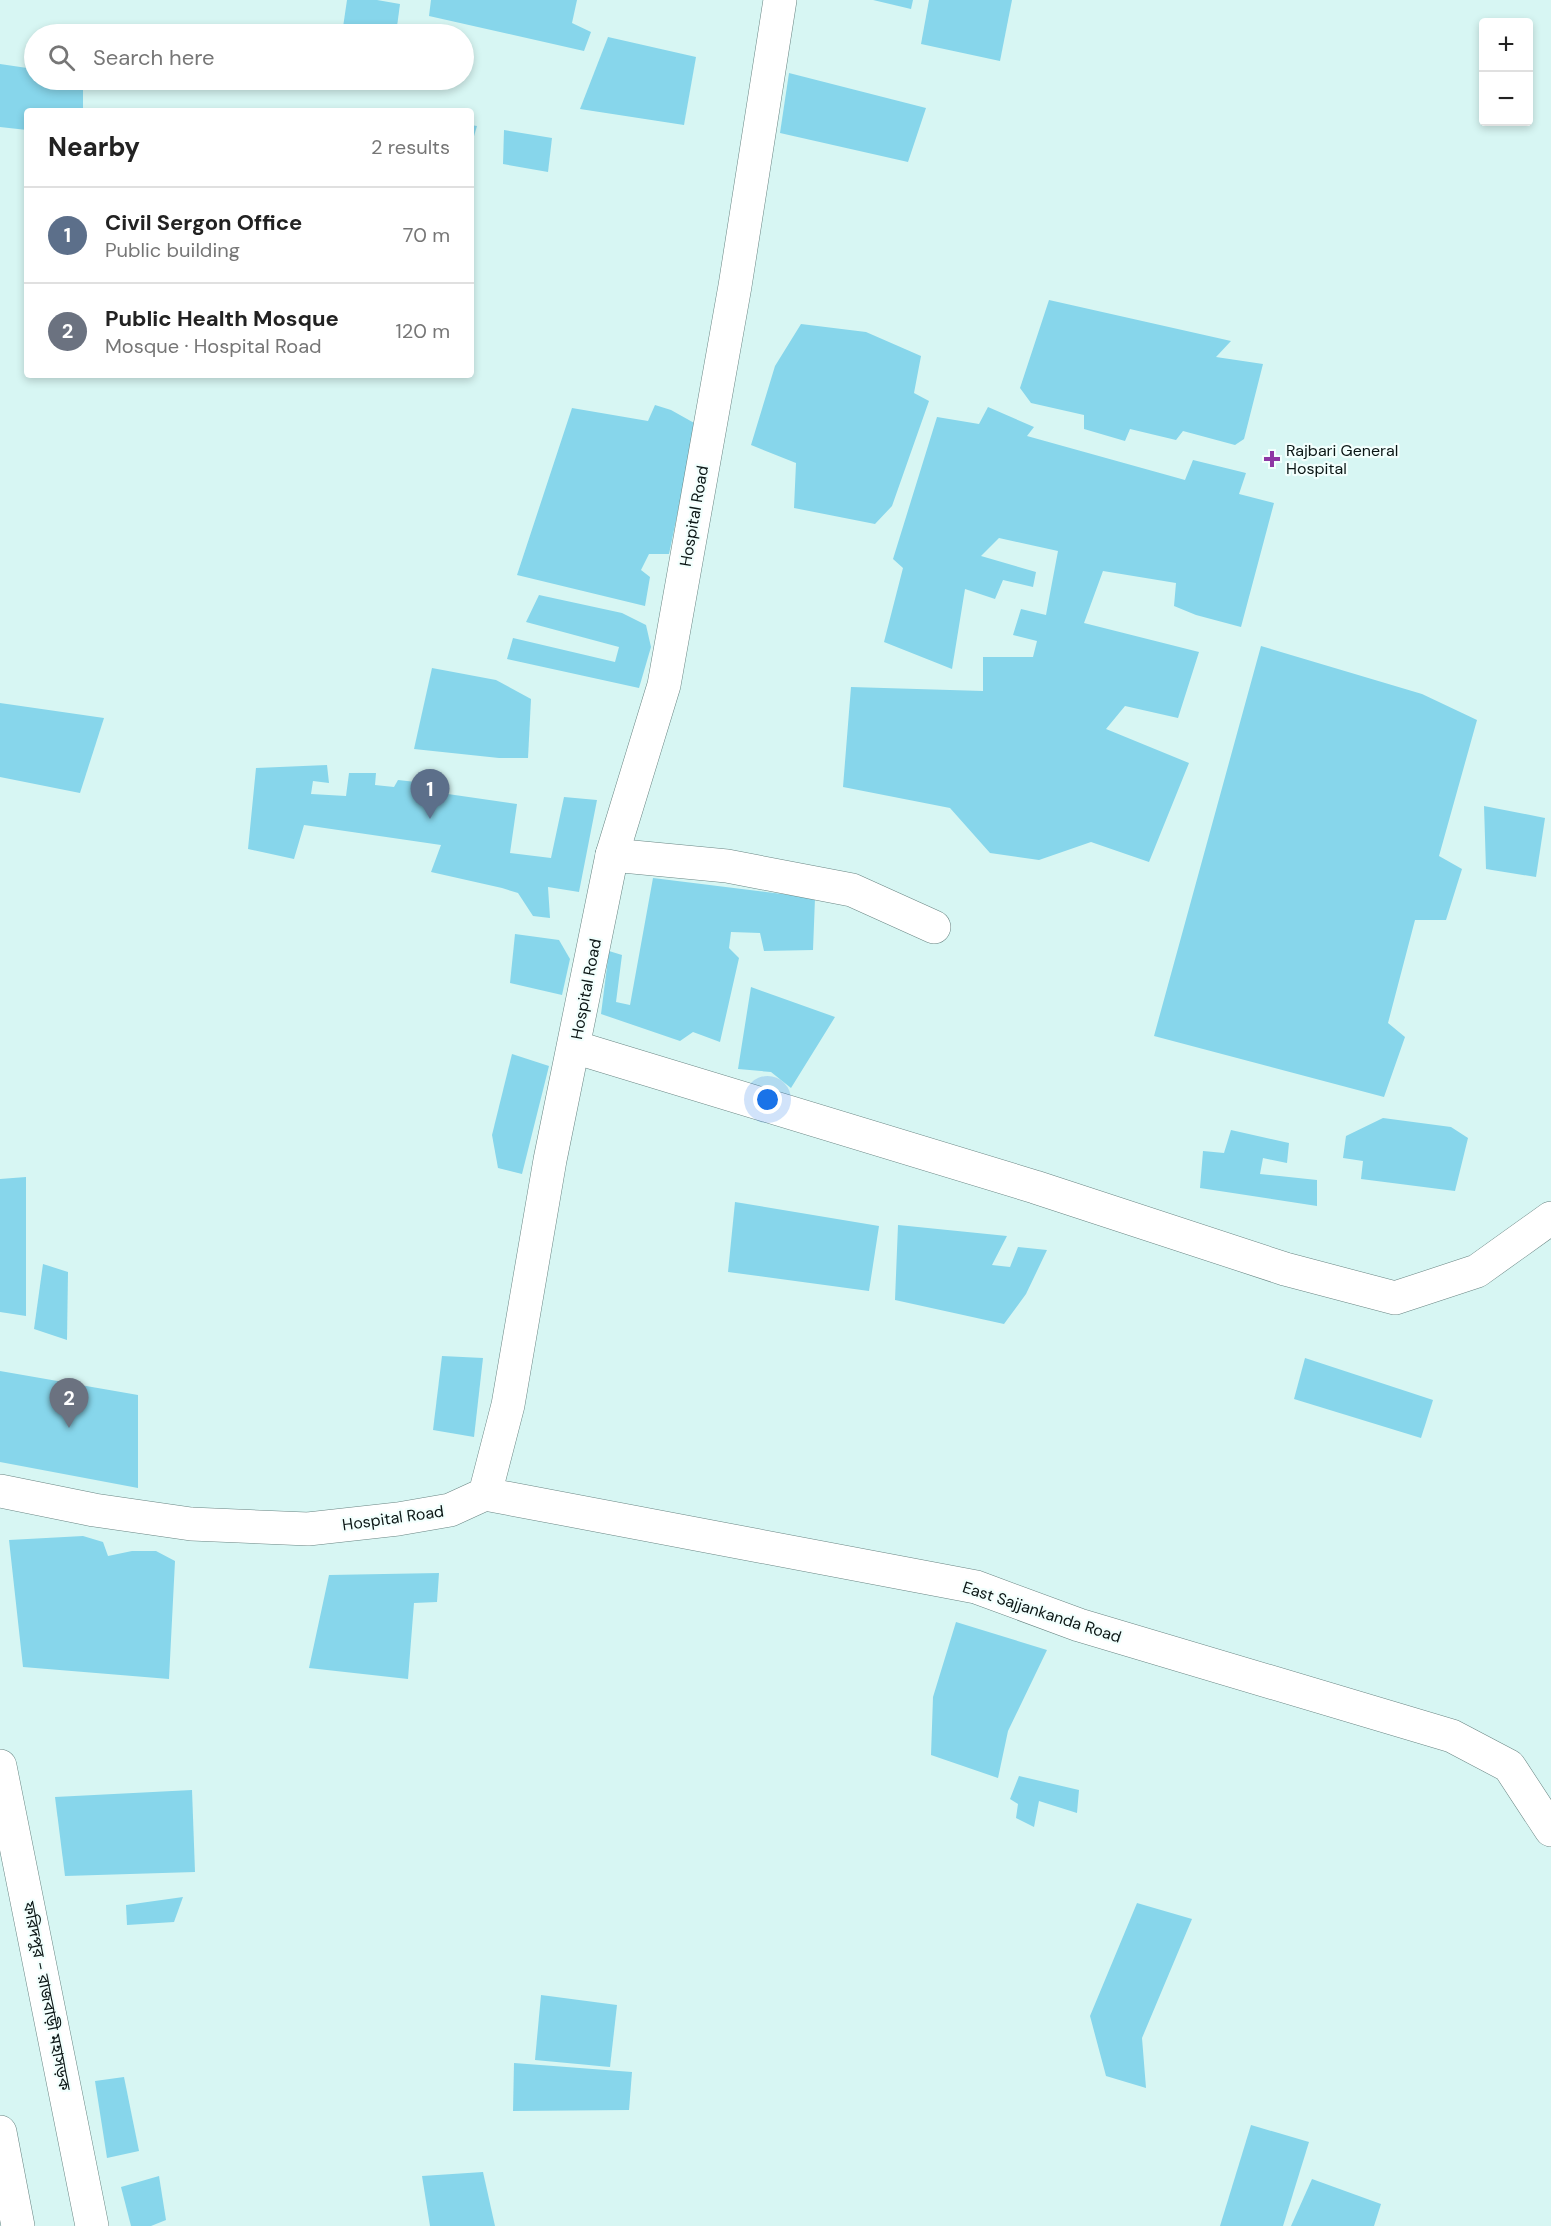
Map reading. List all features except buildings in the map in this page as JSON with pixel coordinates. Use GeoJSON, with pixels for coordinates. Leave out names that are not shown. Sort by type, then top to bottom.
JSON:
{"type":"FeatureCollection","features":[{"type":"Feature","properties":{"kind":"street","name":"Hospital Road"},"geometry":{"type":"LineString","coordinates":[[0,1491],[94,1510],[191,1524],[308,1529],[398,1520],[450,1510],[485,1494],[508,1405],[550,1160],[612,855],[664,685],[735,286],[780,0]]}},
{"type":"Feature","properties":{"kind":"street"},"geometry":{"type":"LineString","coordinates":[[612,855],[728,866],[852,890],[934,927]]}},
{"type":"Feature","properties":{"kind":"street"},"geometry":{"type":"LineString","coordinates":[[574,1047],[1035,1187],[1285,1269],[1395,1298],[1477,1271],[1551,1218]]}},
{"type":"Feature","properties":{"kind":"street","name":"East Sajjankanda Road"},"geometry":{"type":"LineString","coordinates":[[485,1494],[976,1587],[1078,1625],[1452,1736],[1509,1766],[1551,1830]]}},
{"type":"Feature","properties":{"kind":"street","name":"ফরিদপুর - রাজবাড়ী মহাসড়ক"},"geometry":{"type":"LineString","coordinates":[[0,1766],[92,2226]]}},
{"type":"Feature","properties":{"kind":"street"},"geometry":{"type":"LineString","coordinates":[[0,2132],[18,2226]]}},
{"type":"Feature","properties":{"kind":"place","name":"Rajbari General Hospital"},"geometry":{"type":"Point","coordinates":[1272,459]}},
{"type":"Feature","properties":{"kind":"place","name":"Civil Sergon Office"},"geometry":{"type":"Point","coordinates":[430,819]}},
{"type":"Feature","properties":{"kind":"place","name":"Public Health Mosque"},"geometry":{"type":"Point","coordinates":[69,1428]}}]}
